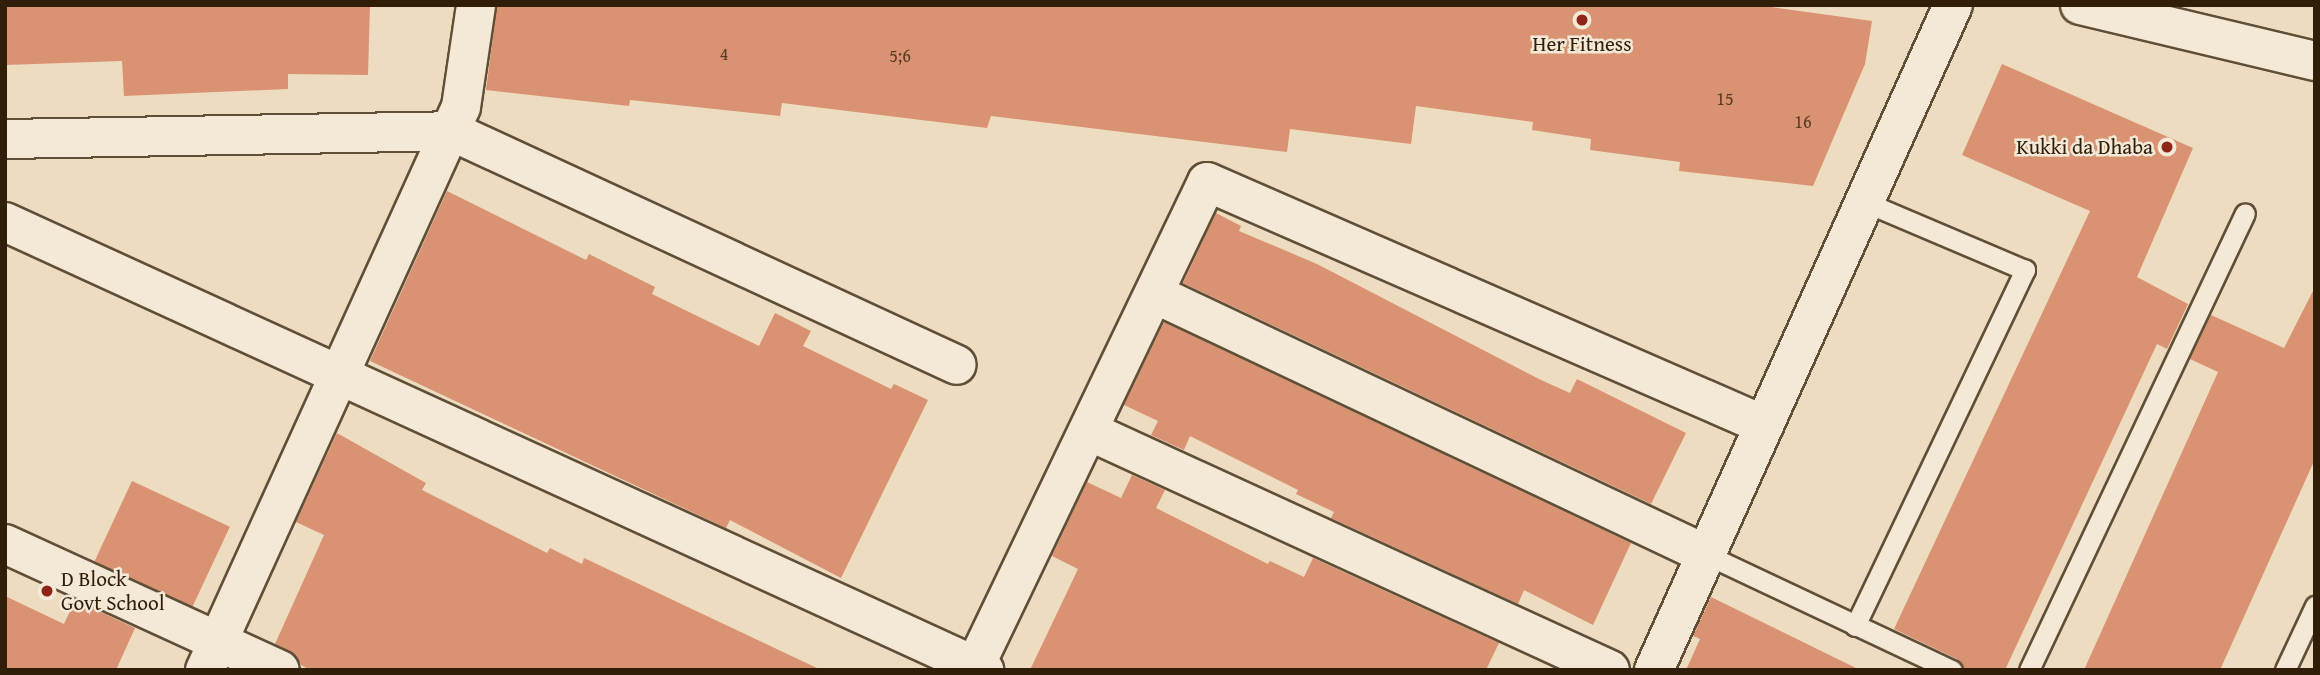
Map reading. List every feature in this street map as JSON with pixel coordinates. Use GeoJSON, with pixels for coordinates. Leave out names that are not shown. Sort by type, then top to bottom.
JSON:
{"type":"FeatureCollection","features":[{"type":"Feature","properties":{"kind":"street"},"geometry":{"type":"LineString","coordinates":[[211,656],[461,107],[476,5]]}},
{"type":"Feature","properties":{"kind":"street"},"geometry":{"type":"LineString","coordinates":[[1654,670],[1954,5]]}},
{"type":"Feature","properties":{"kind":"street"},"geometry":{"type":"LineString","coordinates":[[2080,5],[2315,61]]}},
{"type":"Feature","properties":{"kind":"street"},"geometry":{"type":"LineString","coordinates":[[5,139],[451,131],[957,365]]}},
{"type":"Feature","properties":{"kind":"street"},"geometry":{"type":"LineString","coordinates":[[5,222],[340,372],[977,668],[1207,182],[1763,425]]}},
{"type":"Feature","properties":{"kind":"street"},"geometry":{"type":"LineString","coordinates":[[1155,294],[1705,554]]}},
{"type":"Feature","properties":{"kind":"street"},"geometry":{"type":"LineString","coordinates":[[1089,431],[1610,670]]}},
{"type":"Feature","properties":{"kind":"street"},"geometry":{"type":"LineString","coordinates":[[5,544],[211,656],[280,670]]}},
{"type":"Feature","properties":{"kind":"lane"},"geometry":{"type":"LineString","coordinates":[[1855,626],[2025,270],[1865,202]]}},
{"type":"Feature","properties":{"kind":"lane"},"geometry":{"type":"LineString","coordinates":[[2029,670],[2245,213]]}},
{"type":"Feature","properties":{"kind":"lane"},"geometry":{"type":"LineString","coordinates":[[1705,554],[1952,670]]}},
{"type":"Feature","properties":{"kind":"lane"},"geometry":{"type":"LineString","coordinates":[[2285,670],[2315,606]]}},
{"type":"Feature","properties":{"kind":"building"},"geometry":{"type":"Polygon","coordinates":[[[5,5],[370,5],[368,75],[288,74],[288,89],[124,96],[122,61],[5,65],[5,5]]]}},
{"type":"Feature","properties":{"kind":"building"},"geometry":{"type":"Polygon","coordinates":[[[497,5],[1757,5],[1872,21],[1865,64],[1813,186],[1679,171],[1680,162],[1590,150],[1591,139],[1532,130],[1533,122],[1416,106],[1411,144],[1290,129],[1287,152],[991,116],[987,128],[782,103],[780,116],[630,100],[629,106],[486,90],[497,5]]]}},
{"type":"Feature","properties":{"kind":"building"},"geometry":{"type":"Polygon","coordinates":[[[2002,64],[2193,148],[2137,277],[2188,304],[2167,349],[2157,344],[2005,670],[1964,670],[1957,659],[1894,629],[2090,211],[1962,155],[2002,64]]]}},
{"type":"Feature","properties":{"kind":"building"},"geometry":{"type":"Polygon","coordinates":[[[447,191],[586,260],[589,254],[655,287],[652,294],[759,346],[775,313],[811,331],[803,346],[891,389],[894,384],[928,400],[841,578],[730,520],[726,528],[370,361],[447,191]]]}},
{"type":"Feature","properties":{"kind":"building"},"geometry":{"type":"Polygon","coordinates":[[[1216,213],[1241,226],[1239,231],[1317,264],[1541,380],[1570,393],[1577,379],[1686,433],[1651,504],[1183,283],[1216,213]]]}},
{"type":"Feature","properties":{"kind":"building"},"geometry":{"type":"Polygon","coordinates":[[[2315,287],[2315,459],[2220,670],[2084,670],[2218,372],[2190,359],[2211,315],[2284,348],[2315,287]]]}},
{"type":"Feature","properties":{"kind":"building"},"geometry":{"type":"Polygon","coordinates":[[[1164,322],[1631,543],[1593,625],[1524,590],[1518,604],[1331,518],[1334,512],[1296,494],[1298,490],[1190,436],[1184,450],[1151,435],[1158,421],[1124,405],[1164,322]]]}},
{"type":"Feature","properties":{"kind":"building"},"geometry":{"type":"Polygon","coordinates":[[[337,433],[426,483],[422,490],[547,553],[550,548],[582,564],[584,558],[821,670],[310,670],[301,665],[297,657],[275,644],[324,535],[296,522],[337,433]]]}},
{"type":"Feature","properties":{"kind":"building"},"geometry":{"type":"Polygon","coordinates":[[[1132,475],[1165,490],[1156,508],[1268,564],[1270,561],[1304,577],[1313,558],[1499,643],[1486,670],[1030,670],[1078,569],[1052,556],[1087,482],[1121,498],[1132,475]]]}},
{"type":"Feature","properties":{"kind":"building"},"geometry":{"type":"Polygon","coordinates":[[[132,481],[230,527],[192,607],[94,562],[132,481]]]}},
{"type":"Feature","properties":{"kind":"building"},"geometry":{"type":"Polygon","coordinates":[[[5,596],[64,624],[75,600],[135,628],[116,670],[5,670],[5,596]]]}},
{"type":"Feature","properties":{"kind":"building"},"geometry":{"type":"Polygon","coordinates":[[[1711,597],[1860,670],[1686,670],[1700,639],[1693,636],[1711,597]]]}},
{"type":"Feature","properties":{"kind":"place","name":"Her Fitness"},"geometry":{"type":"Point","coordinates":[1582,20]}},
{"type":"Feature","properties":{"kind":"place","name":"Kukki da Dhaba"},"geometry":{"type":"Point","coordinates":[2167,147]}},
{"type":"Feature","properties":{"kind":"place","name":"D Block Govt School"},"geometry":{"type":"Point","coordinates":[47,591]}}]}
